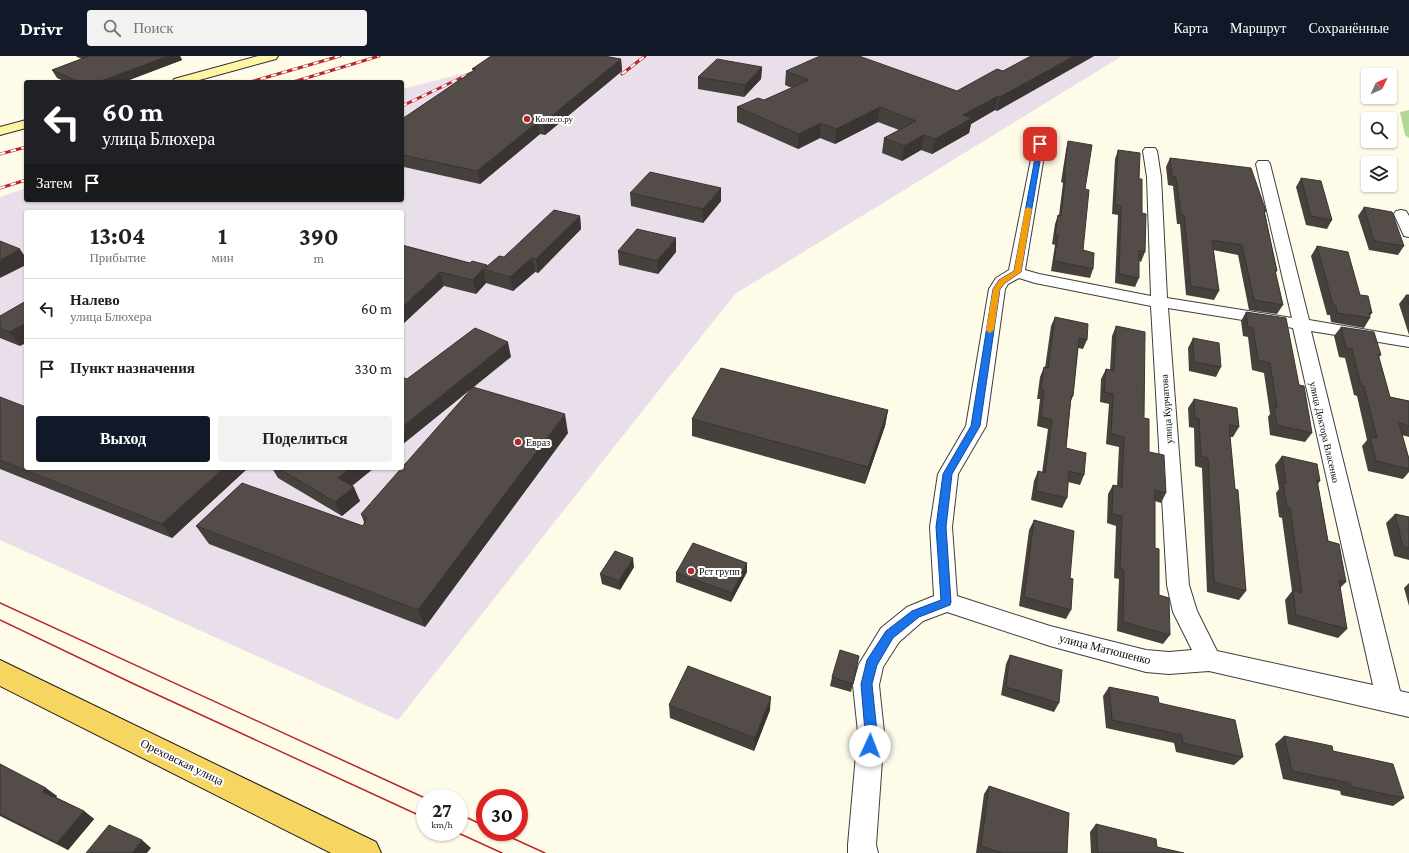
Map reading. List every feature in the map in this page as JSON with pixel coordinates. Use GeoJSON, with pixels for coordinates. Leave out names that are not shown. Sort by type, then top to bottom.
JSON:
{"type":"FeatureCollection","features":[{"type":"Feature","properties":{"kind":"main road"},"geometry":{"type":"LineString","coordinates":[[185,80],[272,56]]}},
{"type":"Feature","properties":{"kind":"main road"},"geometry":{"type":"LineString","coordinates":[[0,131],[24,125]]}},
{"type":"Feature","properties":{"kind":"main road","name":"Ореховская улица"},"geometry":{"type":"LineString","coordinates":[[0,672],[350,850]]}},
{"type":"Feature","properties":{"kind":"street"},"geometry":{"type":"LineString","coordinates":[[863,853],[862,845],[871,732],[866,684],[871,664],[890,634],[915,614],[946,602],[941,527],[948,474],[976,426],[997,289],[1002,281],[1017,272],[1040,144]]}},
{"type":"Feature","properties":{"kind":"street","name":"улица Курчатова"},"geometry":{"type":"LineString","coordinates":[[1150,151],[1154,177],[1159,303],[1178,585],[1185,612],[1209,660]]}},
{"type":"Feature","properties":{"kind":"street","name":"улица Доктора Власенко"},"geometry":{"type":"LineString","coordinates":[[1263,164],[1301,324],[1399,702]]}},
{"type":"Feature","properties":{"kind":"street"},"geometry":{"type":"LineString","coordinates":[[1401,214],[1409,233]]}},
{"type":"Feature","properties":{"kind":"street"},"geometry":{"type":"LineString","coordinates":[[1017,272],[1035,278],[1159,303],[1182,305],[1409,342]]}},
{"type":"Feature","properties":{"kind":"street","name":"улица Матюшенко"},"geometry":{"type":"LineString","coordinates":[[946,602],[1050,636],[1146,661],[1169,663],[1209,660],[1399,702]]}},
{"type":"Feature","properties":{"kind":"shaded area"},"geometry":{"type":"Polygon","coordinates":[[[542,56],[1122,56],[735,294],[398,720],[0,540],[0,197],[24,189],[24,202],[404,202],[404,88],[461,74],[504,83],[542,56]]]}},
{"type":"Feature","properties":{"kind":"green space"},"geometry":{"type":"Polygon","coordinates":[[[1409,110],[1409,138],[1405,135],[1400,112],[1409,110]]]}},
{"type":"Feature","properties":{"kind":"building"},"geometry":{"type":"Polygon","coordinates":[[[89,56],[169,56],[103,80],[74,80],[52,70],[89,56]]]}},
{"type":"Feature","properties":{"kind":"building"},"geometry":{"type":"Polygon","coordinates":[[[491,56],[604,56],[621,59],[543,123],[538,122],[477,171],[404,155],[404,118],[476,69],[472,69],[491,56]]]}},
{"type":"Feature","properties":{"kind":"building"},"geometry":{"type":"Polygon","coordinates":[[[820,56],[859,56],[957,91],[997,69],[1003,71],[1031,56],[1074,56],[1000,97],[998,96],[963,115],[972,118],[935,139],[924,135],[904,146],[884,138],[916,121],[880,107],[836,129],[821,123],[799,134],[737,107],[758,98],[764,100],[809,80],[786,71],[820,56]]]}},
{"type":"Feature","properties":{"kind":"building"},"geometry":{"type":"Polygon","coordinates":[[[717,59],[762,67],[745,85],[698,77],[717,59]]]}},
{"type":"Feature","properties":{"kind":"building"},"geometry":{"type":"Polygon","coordinates":[[[1068,141],[1092,145],[1085,189],[1089,190],[1083,250],[1094,253],[1093,269],[1054,261],[1058,236],[1055,235],[1058,215],[1061,216],[1068,141]]]}},
{"type":"Feature","properties":{"kind":"building"},"geometry":{"type":"Polygon","coordinates":[[[1118,150],[1140,153],[1139,179],[1142,179],[1142,213],[1146,214],[1145,252],[1139,251],[1139,278],[1119,274],[1121,206],[1115,205],[1118,150]]]}},
{"type":"Feature","properties":{"kind":"building"},"geometry":{"type":"Polygon","coordinates":[[[1170,158],[1251,168],[1266,211],[1264,211],[1283,305],[1254,300],[1242,245],[1212,240],[1219,291],[1191,286],[1184,215],[1181,215],[1176,177],[1172,176],[1170,158]]]}},
{"type":"Feature","properties":{"kind":"building"},"geometry":{"type":"Polygon","coordinates":[[[650,172],[721,188],[703,209],[630,193],[650,172]]]}},
{"type":"Feature","properties":{"kind":"building"},"geometry":{"type":"Polygon","coordinates":[[[1301,178],[1321,181],[1332,220],[1311,216],[1301,178]]]}},
{"type":"Feature","properties":{"kind":"building"},"geometry":{"type":"Polygon","coordinates":[[[1364,207],[1392,212],[1404,246],[1374,241],[1364,207]]]}},
{"type":"Feature","properties":{"kind":"building"},"geometry":{"type":"Polygon","coordinates":[[[554,210],[580,216],[536,259],[532,258],[510,277],[483,269],[473,280],[440,272],[404,305],[404,246],[470,263],[472,261],[487,265],[485,268],[499,256],[504,257],[554,210]]]}},
{"type":"Feature","properties":{"kind":"building"},"geometry":{"type":"Polygon","coordinates":[[[637,229],[676,238],[657,261],[618,251],[637,229]]]}},
{"type":"Feature","properties":{"kind":"building"},"geometry":{"type":"Polygon","coordinates":[[[0,241],[20,249],[0,260],[0,241]]]}},
{"type":"Feature","properties":{"kind":"building"},"geometry":{"type":"Polygon","coordinates":[[[1317,246],[1348,252],[1360,295],[1368,296],[1372,313],[1369,312],[1370,318],[1337,313],[1336,306],[1333,305],[1317,246]]]}},
{"type":"Feature","properties":{"kind":"building"},"geometry":{"type":"Polygon","coordinates":[[[1406,295],[1409,295],[1409,305],[1406,295]]]}},
{"type":"Feature","properties":{"kind":"building"},"geometry":{"type":"Polygon","coordinates":[[[24,302],[24,324],[9,332],[0,328],[0,316],[24,302]]]}},
{"type":"Feature","properties":{"kind":"building"},"geometry":{"type":"Polygon","coordinates":[[[1246,312],[1286,318],[1299,385],[1304,386],[1312,433],[1277,425],[1274,407],[1277,408],[1270,363],[1258,360],[1253,328],[1248,327],[1246,312]]]}},
{"type":"Feature","properties":{"kind":"building"},"geometry":{"type":"Polygon","coordinates":[[[1055,317],[1088,324],[1087,340],[1079,338],[1066,448],[1086,453],[1084,475],[1069,471],[1067,498],[1036,491],[1038,471],[1045,473],[1052,420],[1041,417],[1044,390],[1041,389],[1044,367],[1048,368],[1055,317]]]}},
{"type":"Feature","properties":{"kind":"building"},"geometry":{"type":"Polygon","coordinates":[[[1116,326],[1145,332],[1144,418],[1149,419],[1149,452],[1164,455],[1166,493],[1155,490],[1155,548],[1159,549],[1159,595],[1169,598],[1170,635],[1123,622],[1124,570],[1120,568],[1122,516],[1112,514],[1113,485],[1122,487],[1124,437],[1111,434],[1113,394],[1104,392],[1106,369],[1114,371],[1116,326]]]}},
{"type":"Feature","properties":{"kind":"building"},"geometry":{"type":"Polygon","coordinates":[[[1341,327],[1374,332],[1381,355],[1378,354],[1390,397],[1409,401],[1409,426],[1399,423],[1409,459],[1409,469],[1376,461],[1370,437],[1377,438],[1364,386],[1361,386],[1352,349],[1346,348],[1341,327]]]}},
{"type":"Feature","properties":{"kind":"building"},"geometry":{"type":"Polygon","coordinates":[[[475,328],[508,342],[404,425],[404,378],[407,379],[475,328]]]}},
{"type":"Feature","properties":{"kind":"building"},"geometry":{"type":"Polygon","coordinates":[[[1193,338],[1219,343],[1221,367],[1194,362],[1193,338]]]}},
{"type":"Feature","properties":{"kind":"building"},"geometry":{"type":"Polygon","coordinates":[[[721,368],[888,410],[868,467],[692,419],[721,368]]]}},
{"type":"Feature","properties":{"kind":"building"},"geometry":{"type":"Polygon","coordinates":[[[473,387],[565,414],[418,610],[196,526],[242,483],[363,526],[367,518],[361,514],[400,470],[404,470],[404,465],[473,387]]]}},
{"type":"Feature","properties":{"kind":"building"},"geometry":{"type":"Polygon","coordinates":[[[0,397],[24,406],[24,469],[0,460],[0,397]]]}},
{"type":"Feature","properties":{"kind":"building"},"geometry":{"type":"Polygon","coordinates":[[[1194,399],[1237,408],[1239,427],[1229,425],[1235,489],[1238,490],[1246,591],[1214,582],[1208,458],[1201,456],[1199,419],[1195,418],[1194,399]]]}},
{"type":"Feature","properties":{"kind":"building"},"geometry":{"type":"Polygon","coordinates":[[[1282,456],[1317,464],[1320,481],[1317,480],[1328,541],[1339,544],[1346,582],[1339,580],[1347,629],[1296,615],[1293,590],[1302,593],[1290,508],[1287,508],[1283,483],[1286,484],[1282,456]]]}},
{"type":"Feature","properties":{"kind":"building"},"geometry":{"type":"Polygon","coordinates":[[[25,470],[222,470],[162,524],[25,470]]]}},
{"type":"Feature","properties":{"kind":"building"},"geometry":{"type":"Polygon","coordinates":[[[281,470],[348,470],[338,478],[354,487],[335,502],[281,470]]]}},
{"type":"Feature","properties":{"kind":"building"},"geometry":{"type":"Polygon","coordinates":[[[1395,514],[1409,517],[1409,548],[1403,547],[1395,514]]]}},
{"type":"Feature","properties":{"kind":"building"},"geometry":{"type":"Polygon","coordinates":[[[1034,520],[1074,531],[1070,578],[1073,579],[1071,610],[1024,597],[1034,520]]]}},
{"type":"Feature","properties":{"kind":"building"},"geometry":{"type":"Polygon","coordinates":[[[693,543],[747,563],[732,593],[676,573],[693,543]]]}},
{"type":"Feature","properties":{"kind":"building"},"geometry":{"type":"Polygon","coordinates":[[[615,551],[633,558],[619,581],[600,574],[615,551]]]}},
{"type":"Feature","properties":{"kind":"building"},"geometry":{"type":"Polygon","coordinates":[[[840,650],[859,656],[853,684],[832,677],[840,650]]]}},
{"type":"Feature","properties":{"kind":"building"},"geometry":{"type":"Polygon","coordinates":[[[1010,655],[1062,670],[1059,703],[1006,687],[1010,655]]]}},
{"type":"Feature","properties":{"kind":"building"},"geometry":{"type":"Polygon","coordinates":[[[688,666],[771,697],[755,738],[669,705],[688,666]]]}},
{"type":"Feature","properties":{"kind":"building"},"geometry":{"type":"Polygon","coordinates":[[[1109,687],[1158,697],[1159,703],[1235,720],[1243,757],[1183,743],[1182,735],[1112,720],[1109,687]]]}},
{"type":"Feature","properties":{"kind":"building"},"geometry":{"type":"Polygon","coordinates":[[[1284,736],[1332,746],[1333,751],[1393,764],[1404,798],[1352,787],[1350,783],[1292,771],[1284,736]]]}},
{"type":"Feature","properties":{"kind":"building"},"geometry":{"type":"Polygon","coordinates":[[[0,764],[46,788],[43,792],[84,811],[57,843],[0,814],[0,764]]]}},
{"type":"Feature","properties":{"kind":"building"},"geometry":{"type":"Polygon","coordinates":[[[989,786],[1069,813],[1067,853],[1002,853],[981,846],[989,786]]]}},
{"type":"Feature","properties":{"kind":"building"},"geometry":{"type":"Polygon","coordinates":[[[1096,824],[1156,839],[1157,847],[1184,853],[1098,853],[1096,824]]]}},
{"type":"Feature","properties":{"kind":"building"},"geometry":{"type":"Polygon","coordinates":[[[109,825],[142,840],[132,853],[86,853],[109,825]]]}},
{"type":"Feature","properties":{"kind":"tram line"},"geometry":{"type":"LineString","coordinates":[[0,603],[416,794]]}},
{"type":"Feature","properties":{"kind":"tram line"},"geometry":{"type":"LineString","coordinates":[[0,620],[134,684],[416,814]]}},
{"type":"Feature","properties":{"kind":"tram line"},"geometry":{"type":"LineString","coordinates":[[468,818],[476,822]]}},
{"type":"Feature","properties":{"kind":"tram line"},"geometry":{"type":"LineString","coordinates":[[468,837],[502,853]]}},
{"type":"Feature","properties":{"kind":"tram line"},"geometry":{"type":"LineString","coordinates":[[519,841],[545,853]]}},
{"type":"Feature","properties":{"kind":"railway"},"geometry":{"type":"LineString","coordinates":[[257,80],[340,56]]}},
{"type":"Feature","properties":{"kind":"railway"},"geometry":{"type":"LineString","coordinates":[[300,80],[379,56]]}},
{"type":"Feature","properties":{"kind":"railway"},"geometry":{"type":"LineString","coordinates":[[622,74],[645,56]]}},
{"type":"Feature","properties":{"kind":"railway"},"geometry":{"type":"LineString","coordinates":[[404,105],[471,73]]}},
{"type":"Feature","properties":{"kind":"railway"},"geometry":{"type":"LineString","coordinates":[[0,154],[24,148]]}},
{"type":"Feature","properties":{"kind":"railway"},"geometry":{"type":"LineString","coordinates":[[0,188],[24,181]]}},
{"type":"Feature","properties":{"kind":"slow traffic"},"geometry":{"type":"LineString","coordinates":[[990,330],[997,289],[1002,281],[1017,272],[1028,209]]}},
{"type":"Feature","properties":{"kind":"place","name":"Колесо.ру"},"geometry":{"type":"Point","coordinates":[527,119]}},
{"type":"Feature","properties":{"kind":"place","name":"Евраз"},"geometry":{"type":"Point","coordinates":[518,442]}},
{"type":"Feature","properties":{"kind":"place","name":"Рст групп"},"geometry":{"type":"Point","coordinates":[691,571]}},
{"type":"Feature","properties":{"kind":"route"},"geometry":{"type":"LineString","coordinates":[[870,746],[871,732],[866,684],[871,664],[890,634],[915,614],[946,602],[941,527],[948,474],[976,426],[997,289],[1002,281],[1017,272],[1040,144]]}}]}
